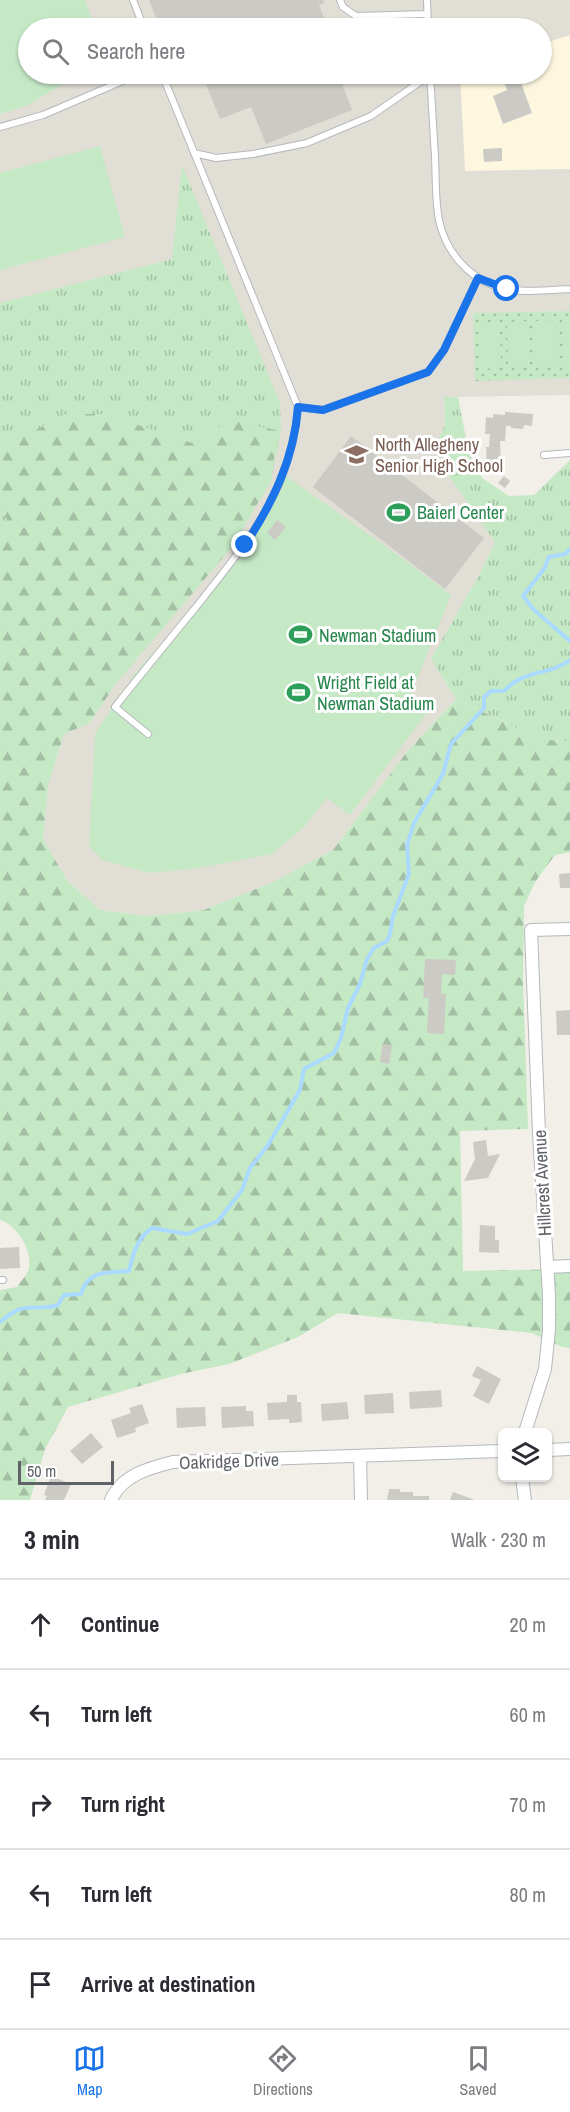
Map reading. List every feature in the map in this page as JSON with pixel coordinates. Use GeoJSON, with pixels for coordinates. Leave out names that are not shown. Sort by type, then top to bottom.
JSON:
{"type":"FeatureCollection","features":[{"type":"Feature","properties":{"kind":"street","name":"Hillcrest Avenue"},"geometry":{"type":"LineString","coordinates":[[526,1428],[545,1369],[549,1330],[531,930],[570,929]]}},
{"type":"Feature","properties":{"kind":"street"},"geometry":{"type":"LineString","coordinates":[[547,1267],[570,1266]]}},
{"type":"Feature","properties":{"kind":"street"},"geometry":{"type":"LineString","coordinates":[[552,1450],[570,1449]]}},
{"type":"Feature","properties":{"kind":"street","name":"Oakridge Drive"},"geometry":{"type":"LineString","coordinates":[[111,1500],[113,1494],[127,1480],[145,1469],[173,1462],[498,1451]]}},
{"type":"Feature","properties":{"kind":"street"},"geometry":{"type":"LineString","coordinates":[[360,1456],[361,1500]]}},
{"type":"Feature","properties":{"kind":"street"},"geometry":{"type":"LineString","coordinates":[[523,1482],[525,1500]]}},
{"type":"Feature","properties":{"kind":"lane"},"geometry":{"type":"LineString","coordinates":[[133,0],[140,18]]}},
{"type":"Feature","properties":{"kind":"lane"},"geometry":{"type":"LineString","coordinates":[[340,0],[343,7],[356,16],[427,14]]}},
{"type":"Feature","properties":{"kind":"lane"},"geometry":{"type":"LineString","coordinates":[[427,0],[427,18]]}},
{"type":"Feature","properties":{"kind":"lane"},"geometry":{"type":"LineString","coordinates":[[0,127],[43,115],[115,84]]}},
{"type":"Feature","properties":{"kind":"lane"},"geometry":{"type":"LineString","coordinates":[[148,734],[116,707],[245,545],[269,508],[287,464],[297,431],[298,407],[166,84]]}},
{"type":"Feature","properties":{"kind":"lane"},"geometry":{"type":"LineString","coordinates":[[194,153],[216,158],[253,154],[307,142],[370,116],[416,84]]}},
{"type":"Feature","properties":{"kind":"lane"},"geometry":{"type":"LineString","coordinates":[[431,84],[439,221],[447,244],[454,255],[478,278],[497,286],[516,290],[570,289]]}},
{"type":"Feature","properties":{"kind":"lane"},"geometry":{"type":"LineString","coordinates":[[298,407],[323,410],[428,372],[444,350],[478,278]]}},
{"type":"Feature","properties":{"kind":"lane"},"geometry":{"type":"LineString","coordinates":[[544,455],[570,453]]}},
{"type":"Feature","properties":{"kind":"shaded area","name":"North Allegheny Senior High School"},"geometry":{"type":"Polygon","coordinates":[[[0,0],[570,0],[570,35],[552,41],[552,18],[18,18],[18,84],[461,84],[465,171],[570,169],[570,395],[444,397],[445,425],[436,445],[449,476],[495,542],[431,659],[456,699],[406,753],[333,850],[271,883],[204,910],[147,916],[100,910],[68,881],[43,840],[48,786],[64,734],[90,723],[115,685],[0,450],[0,0]]]}},
{"type":"Feature","properties":{"kind":"shaded area"},"geometry":{"type":"Polygon","coordinates":[[[570,35],[570,169],[465,171],[461,84],[552,84],[552,41],[570,35]]]}},
{"type":"Feature","properties":{"kind":"green space"},"geometry":{"type":"Polygon","coordinates":[[[0,0],[85,0],[91,18],[18,18],[18,84],[63,84],[26,106],[0,114],[0,0]]]}},
{"type":"Feature","properties":{"kind":"green space"},"geometry":{"type":"Polygon","coordinates":[[[100,146],[125,237],[0,270],[0,173],[100,146]]]}},
{"type":"Feature","properties":{"kind":"green space"},"geometry":{"type":"Polygon","coordinates":[[[182,165],[280,403],[281,431],[271,481],[231,548],[0,581],[0,303],[172,259],[182,165]]]}},
{"type":"Feature","properties":{"kind":"green space"},"geometry":{"type":"Polygon","coordinates":[[[570,311],[570,378],[475,381],[473,313],[570,311]]]}},
{"type":"Feature","properties":{"kind":"green space"},"geometry":{"type":"Polygon","coordinates":[[[556,320],[558,366],[536,367],[535,321],[556,320]]]}},
{"type":"Feature","properties":{"kind":"green space"},"geometry":{"type":"Polygon","coordinates":[[[562,320],[570,320],[570,366],[564,366],[562,320]]]}},
{"type":"Feature","properties":{"kind":"green space"},"geometry":{"type":"Polygon","coordinates":[[[528,321],[530,367],[508,368],[507,322],[528,321]]]}},
{"type":"Feature","properties":{"kind":"green space"},"geometry":{"type":"Polygon","coordinates":[[[478,322],[500,322],[501,368],[480,369],[478,322]]]}},
{"type":"Feature","properties":{"kind":"green space"},"geometry":{"type":"Polygon","coordinates":[[[444,397],[458,397],[469,454],[482,478],[509,496],[534,495],[570,460],[570,742],[539,739],[456,699],[431,659],[495,542],[449,476],[436,445],[445,425],[444,397]]]}},
{"type":"Feature","properties":{"kind":"green space"},"geometry":{"type":"Polygon","coordinates":[[[64,414],[105,414],[195,444],[229,420],[281,431],[271,481],[231,548],[115,685],[90,723],[64,734],[48,786],[43,840],[68,881],[100,910],[147,916],[204,910],[271,883],[333,850],[406,753],[456,699],[539,739],[570,742],[570,852],[555,855],[535,882],[524,906],[523,980],[528,1129],[460,1131],[463,1271],[570,1269],[570,1348],[562,1347],[532,1333],[338,1313],[298,1337],[229,1364],[181,1374],[68,1407],[45,1449],[30,1500],[0,1500],[0,1290],[17,1287],[27,1273],[30,1264],[27,1248],[18,1233],[13,1227],[0,1220],[0,546],[5,541],[7,519],[0,514],[0,450],[64,414]]]}},
{"type":"Feature","properties":{"kind":"green space","name":"Newman Stadium"},"geometry":{"type":"Polygon","coordinates":[[[283,474],[451,595],[411,694],[429,710],[350,815],[327,798],[303,828],[272,854],[199,868],[150,873],[102,860],[89,846],[95,734],[133,676],[245,545],[283,474]]]}},
{"type":"Feature","properties":{"kind":"building"},"geometry":{"type":"Polygon","coordinates":[[[149,0],[323,0],[324,3],[319,5],[324,18],[156,18],[149,0]]]}},
{"type":"Feature","properties":{"kind":"building"},"geometry":{"type":"Polygon","coordinates":[[[206,84],[342,84],[352,110],[266,144],[251,107],[220,119],[206,84]]]}},
{"type":"Feature","properties":{"kind":"building"},"geometry":{"type":"Polygon","coordinates":[[[505,84],[522,84],[532,113],[503,124],[493,96],[507,90],[505,84]]]}},
{"type":"Feature","properties":{"kind":"building"},"geometry":{"type":"Polygon","coordinates":[[[502,148],[502,161],[484,162],[483,149],[502,148]]]}},
{"type":"Feature","properties":{"kind":"building"},"geometry":{"type":"Polygon","coordinates":[[[505,412],[533,414],[532,426],[524,425],[523,429],[506,426],[505,441],[500,441],[501,468],[487,467],[486,447],[489,447],[490,434],[485,434],[486,417],[493,418],[493,414],[505,415],[505,412]]]}},
{"type":"Feature","properties":{"kind":"building","name":"Baierl Center"},"geometry":{"type":"Polygon","coordinates":[[[351,436],[484,538],[445,589],[313,487],[351,436]]]}},
{"type":"Feature","properties":{"kind":"building"},"geometry":{"type":"Polygon","coordinates":[[[504,476],[510,481],[505,488],[498,483],[504,476]]]}},
{"type":"Feature","properties":{"kind":"building"},"geometry":{"type":"Polygon","coordinates":[[[277,520],[286,527],[275,540],[267,533],[277,520]]]}},
{"type":"Feature","properties":{"kind":"building"},"geometry":{"type":"Polygon","coordinates":[[[570,873],[570,888],[560,888],[559,874],[570,873]]]}},
{"type":"Feature","properties":{"kind":"building"},"geometry":{"type":"Polygon","coordinates":[[[425,959],[456,960],[455,975],[442,974],[441,994],[446,994],[444,1034],[427,1033],[429,998],[423,998],[425,959]]]}},
{"type":"Feature","properties":{"kind":"building"},"geometry":{"type":"Polygon","coordinates":[[[570,1010],[570,1035],[557,1035],[556,1011],[570,1010]]]}},
{"type":"Feature","properties":{"kind":"building"},"geometry":{"type":"Polygon","coordinates":[[[383,1044],[392,1045],[389,1064],[380,1062],[383,1044]]]}},
{"type":"Feature","properties":{"kind":"building"},"geometry":{"type":"Polygon","coordinates":[[[486,1140],[488,1156],[500,1154],[488,1178],[464,1181],[475,1159],[473,1142],[486,1140]]]}},
{"type":"Feature","properties":{"kind":"building"},"geometry":{"type":"Polygon","coordinates":[[[480,1225],[495,1226],[495,1240],[499,1240],[499,1253],[479,1252],[480,1225]]]}},
{"type":"Feature","properties":{"kind":"building"},"geometry":{"type":"Polygon","coordinates":[[[19,1247],[20,1268],[0,1269],[0,1248],[19,1247]]]}},
{"type":"Feature","properties":{"kind":"building"},"geometry":{"type":"Polygon","coordinates":[[[477,1366],[501,1379],[489,1404],[473,1396],[481,1380],[472,1376],[477,1366]]]}},
{"type":"Feature","properties":{"kind":"building"},"geometry":{"type":"Polygon","coordinates":[[[441,1390],[442,1407],[410,1409],[409,1392],[441,1390]]]}},
{"type":"Feature","properties":{"kind":"building"},"geometry":{"type":"Polygon","coordinates":[[[393,1393],[394,1413],[365,1414],[364,1395],[393,1393]]]}},
{"type":"Feature","properties":{"kind":"building"},"geometry":{"type":"Polygon","coordinates":[[[287,1395],[297,1395],[297,1402],[301,1402],[302,1422],[289,1423],[289,1419],[268,1420],[267,1403],[287,1402],[287,1395]]]}},
{"type":"Feature","properties":{"kind":"building"},"geometry":{"type":"Polygon","coordinates":[[[347,1402],[349,1419],[322,1421],[321,1404],[347,1402]]]}},
{"type":"Feature","properties":{"kind":"building"},"geometry":{"type":"Polygon","coordinates":[[[142,1404],[149,1423],[135,1428],[136,1432],[117,1438],[111,1420],[131,1413],[129,1408],[142,1404]]]}},
{"type":"Feature","properties":{"kind":"building"},"geometry":{"type":"Polygon","coordinates":[[[246,1406],[246,1411],[253,1411],[254,1426],[222,1428],[221,1407],[246,1406]]]}},
{"type":"Feature","properties":{"kind":"building"},"geometry":{"type":"Polygon","coordinates":[[[205,1407],[206,1426],[177,1428],[176,1408],[205,1407]]]}},
{"type":"Feature","properties":{"kind":"building"},"geometry":{"type":"Polygon","coordinates":[[[91,1433],[103,1447],[82,1464],[70,1451],[91,1433]]]}},
{"type":"Feature","properties":{"kind":"building"},"geometry":{"type":"Polygon","coordinates":[[[51,1476],[71,1484],[64,1500],[45,1500],[47,1496],[44,1495],[51,1476]]]}},
{"type":"Feature","properties":{"kind":"building"},"geometry":{"type":"Polygon","coordinates":[[[389,1489],[413,1492],[413,1496],[429,1496],[429,1500],[387,1500],[389,1489]]]}},
{"type":"Feature","properties":{"kind":"building"},"geometry":{"type":"Polygon","coordinates":[[[453,1492],[475,1500],[450,1500],[453,1492]]]}},
{"type":"Feature","properties":{"kind":"waterway"},"geometry":{"type":"LineString","coordinates":[[570,549],[565,554],[549,557],[544,569],[523,596],[534,610],[570,641]]}},
{"type":"Feature","properties":{"kind":"waterway"},"geometry":{"type":"LineString","coordinates":[[0,1322],[18,1310],[58,1305],[64,1295],[81,1294],[88,1280],[94,1276],[129,1271],[139,1242],[152,1228],[187,1234],[218,1221],[242,1190],[250,1168],[268,1145],[300,1090],[304,1069],[334,1053],[367,959],[374,948],[387,941],[390,934],[393,916],[409,874],[407,845],[414,823],[443,774],[451,744],[484,708],[484,697],[491,691],[504,691],[520,679],[562,665],[570,660]]}},
{"type":"Feature","properties":{"kind":"place","name":"North Allegheny Senior High School"},"geometry":{"type":"Point","coordinates":[357,454]}},
{"type":"Feature","properties":{"kind":"place","name":"Baierl Center"},"geometry":{"type":"Point","coordinates":[399,512]}},
{"type":"Feature","properties":{"kind":"place","name":"Newman Stadium"},"geometry":{"type":"Point","coordinates":[301,635]}},
{"type":"Feature","properties":{"kind":"place","name":"Wright Field at Newman Stadium"},"geometry":{"type":"Point","coordinates":[299,692]}},
{"type":"Feature","properties":{"kind":"route"},"geometry":{"type":"LineString","coordinates":[[245,545],[269,508],[287,464],[297,431],[298,407],[323,410],[428,372],[444,350],[478,278],[507,289]]}}]}
